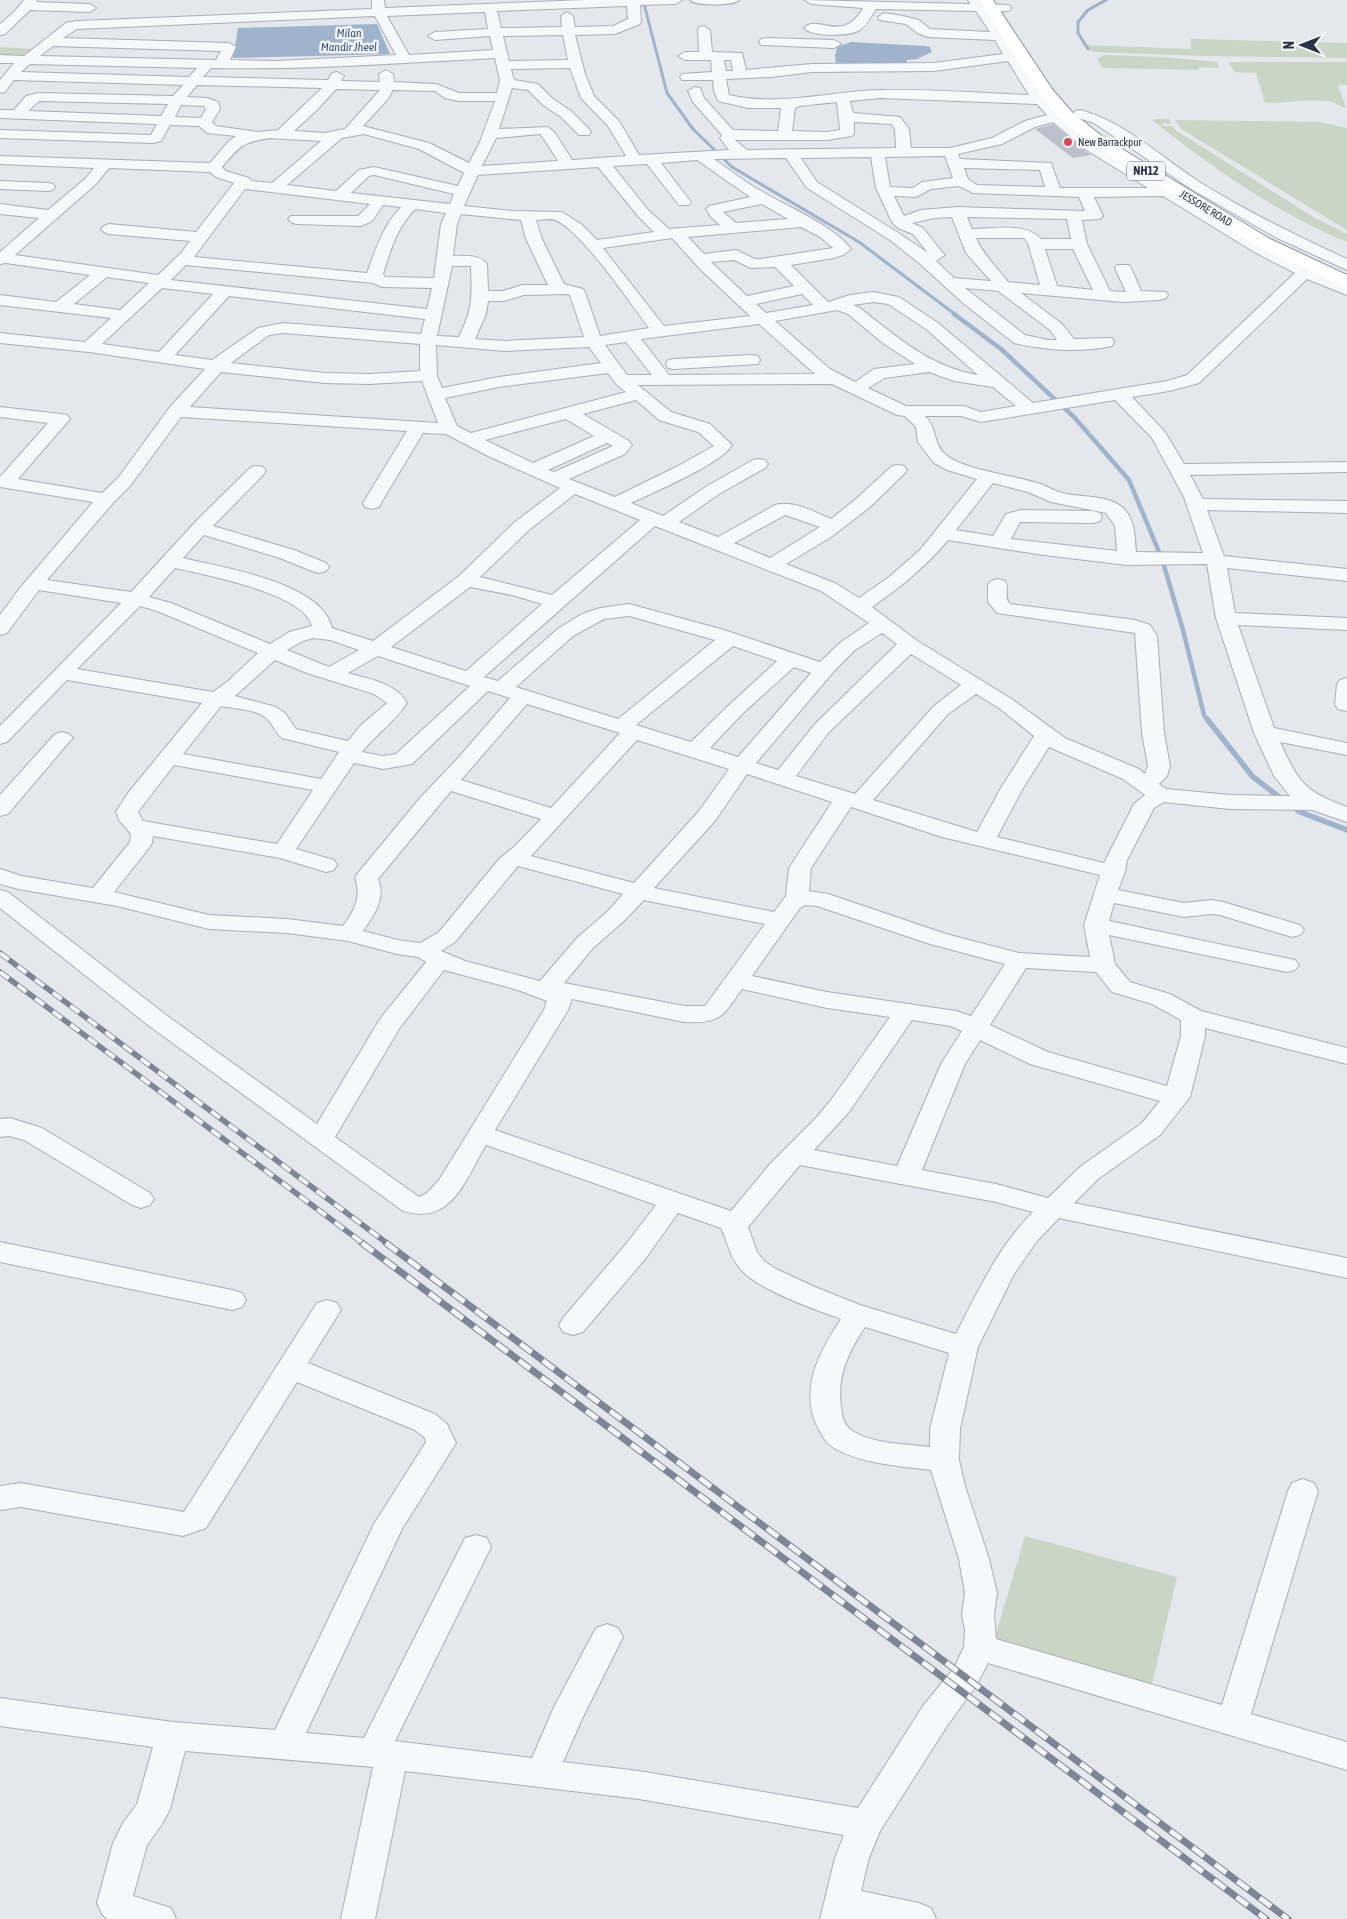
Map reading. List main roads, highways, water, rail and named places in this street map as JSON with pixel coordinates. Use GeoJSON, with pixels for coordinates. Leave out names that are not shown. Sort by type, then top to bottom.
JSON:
{"type":"FeatureCollection","features":[{"type":"Feature","properties":{"kind":"highway","name":"JESSORE ROAD"},"geometry":{"type":"LineString","coordinates":[[990,4],[1017,56],[1046,100],[1098,141],[1307,268],[1347,282]]}},
{"type":"Feature","properties":{"kind":"highway","name":"NH12"},"geometry":{"type":"LineString","coordinates":[[990,4],[1080,114],[1113,140],[1250,225],[1292,248],[1347,273]]}},
{"type":"Feature","properties":{"kind":"water","name":"Milan Mandir Jheel"},"geometry":{"type":"Polygon","coordinates":[[[377,24],[390,54],[233,58],[238,28],[377,24]]]}},
{"type":"Feature","properties":{"kind":"water"},"geometry":{"type":"Polygon","coordinates":[[[851,42],[925,46],[930,47],[932,52],[917,59],[907,60],[906,64],[836,63],[837,47],[851,42]]]}},
{"type":"Feature","properties":{"kind":"waterway"},"geometry":{"type":"LineString","coordinates":[[643,0],[667,93],[693,129],[732,167],[859,242],[956,315]]}},
{"type":"Feature","properties":{"kind":"waterway"},"geometry":{"type":"LineString","coordinates":[[1088,49],[1078,33],[1078,22],[1088,10],[1106,0]]}},
{"type":"Feature","properties":{"kind":"waterway"},"geometry":{"type":"LineString","coordinates":[[954,314],[1001,349],[1074,417],[1129,480],[1162,559],[1183,630],[1204,715],[1208,721]]}},
{"type":"Feature","properties":{"kind":"waterway"},"geometry":{"type":"LineString","coordinates":[[1207,719],[1253,777],[1283,800]]}},
{"type":"Feature","properties":{"kind":"waterway"},"geometry":{"type":"LineString","coordinates":[[1291,805],[1300,812],[1347,830]]}},
{"type":"Feature","properties":{"kind":"railway"},"geometry":{"type":"LineString","coordinates":[[0,953],[388,1244]]}},
{"type":"Feature","properties":{"kind":"railway"},"geometry":{"type":"LineString","coordinates":[[0,972],[364,1244]]}},
{"type":"Feature","properties":{"kind":"railway"},"geometry":{"type":"LineString","coordinates":[[362,1243],[1266,1919]]}},
{"type":"Feature","properties":{"kind":"railway"},"geometry":{"type":"LineString","coordinates":[[386,1243],[1288,1919]]}},
{"type":"Feature","properties":{"kind":"place","name":"New Barrackpur"},"geometry":{"type":"Point","coordinates":[1068,142]}}]}
